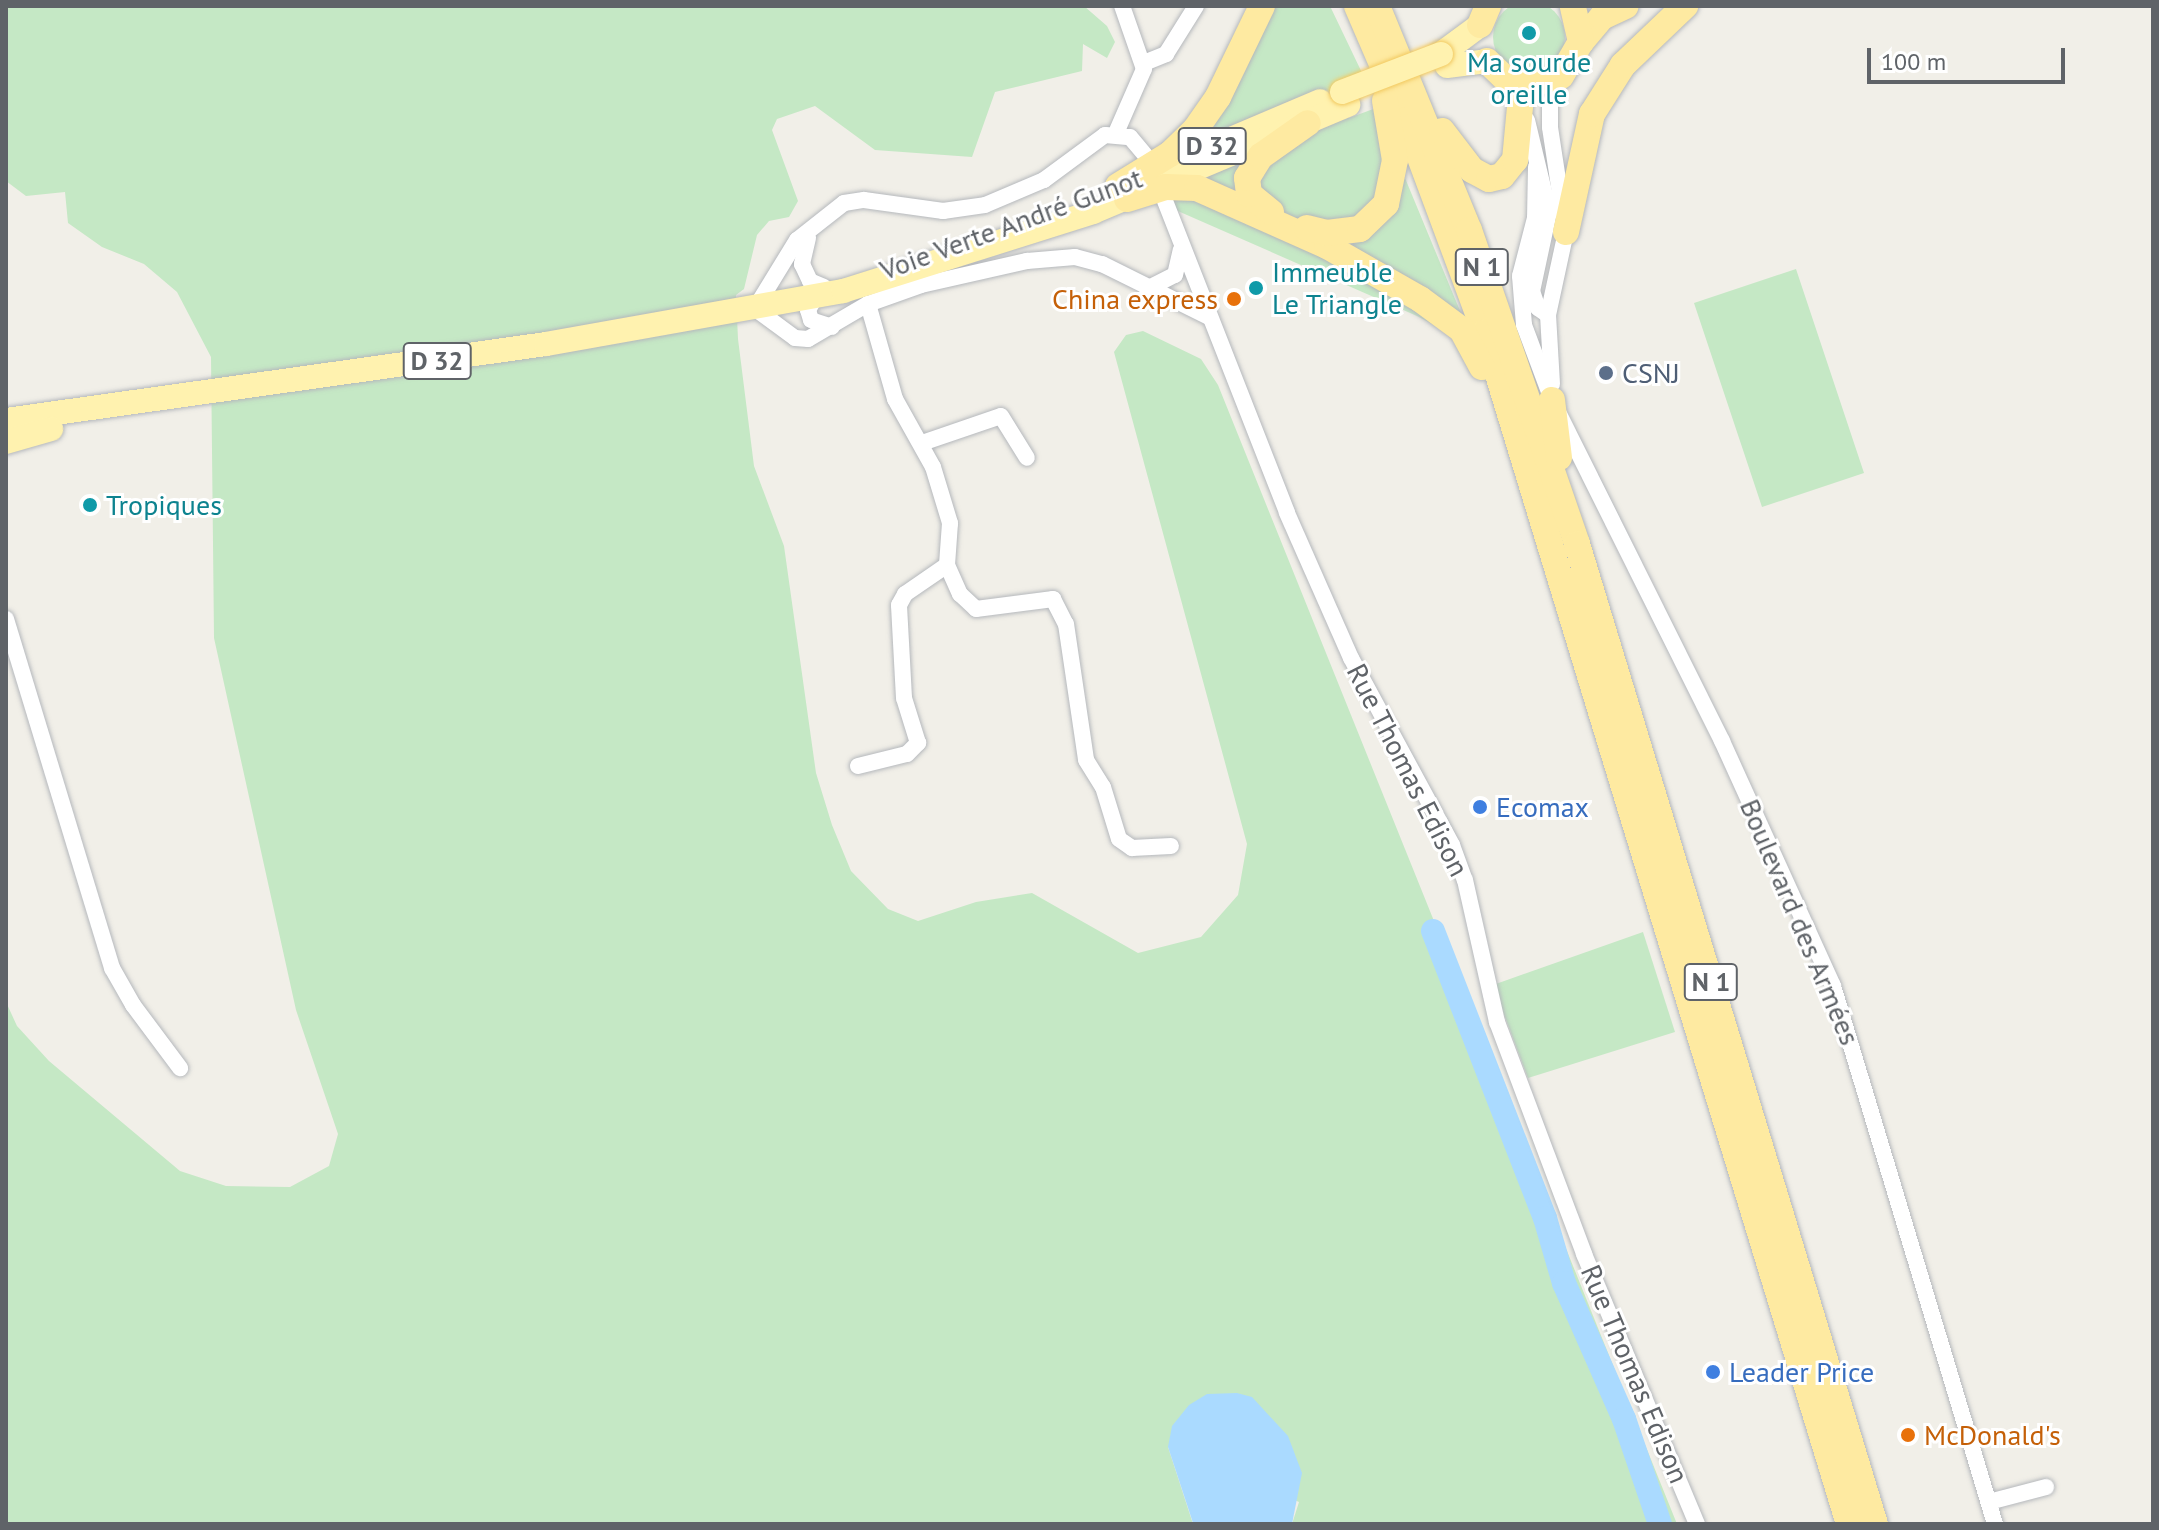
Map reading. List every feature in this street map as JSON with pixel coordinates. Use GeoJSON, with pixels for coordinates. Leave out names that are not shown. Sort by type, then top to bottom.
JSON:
{"type":"FeatureCollection","features":[{"type":"Feature","properties":{"kind":"highway"},"geometry":{"type":"LineString","coordinates":[[1122,192],[1195,130],[1218,97],[1262,6]]}},
{"type":"Feature","properties":{"kind":"highway"},"geometry":{"type":"LineString","coordinates":[[1308,123],[1252,166],[1249,194],[1269,211],[1307,228],[1327,233],[1360,229],[1386,204],[1395,160],[1384,97],[1344,6]]}},
{"type":"Feature","properties":{"kind":"highway","name":"N 1"},"geometry":{"type":"LineString","coordinates":[[1357,6],[1449,228],[1564,546],[1849,1524]]}},
{"type":"Feature","properties":{"kind":"highway","name":"N 1"},"geometry":{"type":"LineString","coordinates":[[1377,6],[1417,94],[1842,1418],[1885,1523]]}},
{"type":"Feature","properties":{"kind":"highway"},"geometry":{"type":"LineString","coordinates":[[1573,6],[1581,42]]}},
{"type":"Feature","properties":{"kind":"highway"},"geometry":{"type":"LineString","coordinates":[[1518,90],[1561,76],[1581,42],[1602,17],[1626,6]]}},
{"type":"Feature","properties":{"kind":"highway"},"geometry":{"type":"LineString","coordinates":[[1566,232],[1592,114],[1623,65],[1685,6]]}},
{"type":"Feature","properties":{"kind":"highway"},"geometry":{"type":"LineString","coordinates":[[1417,94],[1460,157],[1489,179],[1502,176],[1515,160],[1518,90],[1487,61]]}},
{"type":"Feature","properties":{"kind":"highway"},"geometry":{"type":"LineString","coordinates":[[1122,192],[1175,186],[1206,191],[1327,246],[1420,299],[1462,330],[1475,347],[1564,546]]}},
{"type":"Feature","properties":{"kind":"highway"},"geometry":{"type":"LineString","coordinates":[[1552,400],[1564,546]]}},
{"type":"Feature","properties":{"kind":"highway"},"geometry":{"type":"LineString","coordinates":[[1794,1338],[1803,1408],[1832,1524]]}},
{"type":"Feature","properties":{"kind":"main road","name":"Voie Verte André Gunot"},"geometry":{"type":"LineString","coordinates":[[1444,60],[1484,12]]}},
{"type":"Feature","properties":{"kind":"main road","name":"Voie Verte André Gunot"},"geometry":{"type":"LineString","coordinates":[[1122,192],[1444,60],[1487,61]]}},
{"type":"Feature","properties":{"kind":"main road","name":"Voie Verte André Gunot"},"geometry":{"type":"LineString","coordinates":[[6,435],[45,422],[117,418],[168,401],[705,315],[819,292],[863,289],[1308,123],[1345,98]]}},
{"type":"Feature","properties":{"kind":"main road"},"geometry":{"type":"LineString","coordinates":[[6,418],[45,422]]}},
{"type":"Feature","properties":{"kind":"main road"},"geometry":{"type":"LineString","coordinates":[[6,442],[45,422]]}},
{"type":"Feature","properties":{"kind":"street"},"geometry":{"type":"LineString","coordinates":[[1116,133],[1144,63],[1122,6]]}},
{"type":"Feature","properties":{"kind":"street"},"geometry":{"type":"LineString","coordinates":[[1144,63],[1166,54],[1196,6]]}},
{"type":"Feature","properties":{"kind":"street"},"geometry":{"type":"LineString","coordinates":[[1552,400],[1549,322],[1555,270],[1566,232],[1550,127],[1550,105],[1561,76]]}},
{"type":"Feature","properties":{"kind":"street"},"geometry":{"type":"LineString","coordinates":[[1518,90],[1549,212],[1532,291],[1538,308],[1549,322]]}},
{"type":"Feature","properties":{"kind":"street"},"geometry":{"type":"LineString","coordinates":[[1146,156],[1130,137],[1116,133],[1088,144],[1028,189],[985,205],[931,210],[856,200],[819,220],[797,240],[758,306],[802,340],[832,327],[863,289],[1060,258],[1102,264],[1147,289],[1209,317]]}},
{"type":"Feature","properties":{"kind":"street","name":"Boulevard des Armées"},"geometry":{"type":"LineString","coordinates":[[1536,167],[1535,218],[1522,261],[1519,296],[1524,325],[1552,400],[1722,741],[1833,986],[1995,1524]]}},
{"type":"Feature","properties":{"kind":"street","name":"Rue Thomas Edison"},"geometry":{"type":"LineString","coordinates":[[1165,201],[1209,317],[1360,677],[1452,845],[1465,880],[1497,1022],[1584,1254],[1697,1524]]}},
{"type":"Feature","properties":{"kind":"street"},"geometry":{"type":"LineString","coordinates":[[819,220],[801,255],[806,275],[819,292],[808,310],[811,320],[832,327]]}},
{"type":"Feature","properties":{"kind":"street"},"geometry":{"type":"LineString","coordinates":[[1147,289],[1179,270],[1181,244]]}},
{"type":"Feature","properties":{"kind":"street"},"geometry":{"type":"LineString","coordinates":[[1540,246],[1555,270]]}},
{"type":"Feature","properties":{"kind":"street"},"geometry":{"type":"LineString","coordinates":[[863,289],[895,399],[922,443],[950,523],[947,565],[967,604],[976,609],[1053,599],[1061,609],[1086,760],[1103,787],[1119,839],[1132,848],[1171,846]]}},
{"type":"Feature","properties":{"kind":"street","name":"Boulevard des Armées"},"geometry":{"type":"LineString","coordinates":[[1549,322],[1572,435]]}},
{"type":"Feature","properties":{"kind":"street"},"geometry":{"type":"LineString","coordinates":[[922,443],[1001,416],[1027,458]]}},
{"type":"Feature","properties":{"kind":"street"},"geometry":{"type":"LineString","coordinates":[[858,766],[907,754],[918,743],[904,698],[899,605],[905,594],[947,565]]}},
{"type":"Feature","properties":{"kind":"street"},"geometry":{"type":"LineString","coordinates":[[6,619],[112,968],[180,1068]]}},
{"type":"Feature","properties":{"kind":"street"},"geometry":{"type":"LineString","coordinates":[[1989,1502],[2046,1487]]}},
{"type":"Feature","properties":{"kind":"green space"},"geometry":{"type":"Polygon","coordinates":[[[1536,1],[1555,11],[1563,23],[1563,51],[1555,63],[1543,71],[1522,73],[1503,63],[1495,51],[1493,30],[1503,11],[1515,3],[1536,1]]]}},
{"type":"Feature","properties":{"kind":"green space"},"geometry":{"type":"Polygon","coordinates":[[[6,6],[1084,6],[1107,26],[1115,42],[1107,58],[1083,44],[1082,71],[995,92],[972,157],[875,150],[815,106],[777,119],[772,130],[798,201],[789,217],[769,221],[757,235],[744,289],[736,295],[738,339],[754,466],[784,546],[816,773],[832,825],[851,871],[888,909],[918,921],[976,902],[1032,893],[1138,953],[1201,937],[1238,895],[1247,844],[1114,352],[1126,335],[1143,331],[1201,359],[1218,385],[1677,1524],[1292,1524],[1299,1502],[1168,1447],[1193,1524],[6,1524],[6,1002],[17,1026],[49,1061],[180,1171],[226,1186],[290,1187],[329,1166],[338,1134],[296,1010],[214,638],[211,357],[177,292],[144,264],[102,247],[68,223],[65,192],[26,196],[6,181],[6,6]]]}},
{"type":"Feature","properties":{"kind":"green space"},"geometry":{"type":"Polygon","coordinates":[[[1271,6],[1330,6],[1364,77],[1182,153],[1214,126],[1271,6]]]}},
{"type":"Feature","properties":{"kind":"green space"},"geometry":{"type":"Polygon","coordinates":[[[1339,95],[1349,118],[1376,108],[1475,347],[1417,316],[1139,194],[1306,106],[1339,95]]]}},
{"type":"Feature","properties":{"kind":"green space"},"geometry":{"type":"Polygon","coordinates":[[[1796,269],[1864,473],[1762,507],[1694,303],[1796,269]]]}},
{"type":"Feature","properties":{"kind":"green space"},"geometry":{"type":"Polygon","coordinates":[[[1643,932],[1675,1032],[1528,1078],[1493,985],[1643,932]]]}},
{"type":"Feature","properties":{"kind":"water"},"geometry":{"type":"Polygon","coordinates":[[[1237,1393],[1252,1397],[1288,1436],[1302,1473],[1292,1524],[1193,1523],[1168,1447],[1172,1426],[1189,1405],[1207,1394],[1237,1393]]]}},
{"type":"Feature","properties":{"kind":"waterway"},"geometry":{"type":"LineString","coordinates":[[1433,931],[1545,1218],[1564,1283],[1624,1419],[1660,1524]]}},
{"type":"Feature","properties":{"kind":"place","name":"Ma sourde oreille"},"geometry":{"type":"Point","coordinates":[1529,33]}},
{"type":"Feature","properties":{"kind":"place","name":"Immeuble Le Triangle"},"geometry":{"type":"Point","coordinates":[1256,288]}},
{"type":"Feature","properties":{"kind":"place","name":"China express"},"geometry":{"type":"Point","coordinates":[1234,299]}},
{"type":"Feature","properties":{"kind":"place","name":"CSNJ"},"geometry":{"type":"Point","coordinates":[1606,373]}},
{"type":"Feature","properties":{"kind":"place","name":"Tropiques"},"geometry":{"type":"Point","coordinates":[90,505]}},
{"type":"Feature","properties":{"kind":"place","name":"Ecomax"},"geometry":{"type":"Point","coordinates":[1480,807]}},
{"type":"Feature","properties":{"kind":"place","name":"Leader Price"},"geometry":{"type":"Point","coordinates":[1713,1372]}},
{"type":"Feature","properties":{"kind":"place","name":"McDonald's"},"geometry":{"type":"Point","coordinates":[1908,1435]}}]}
